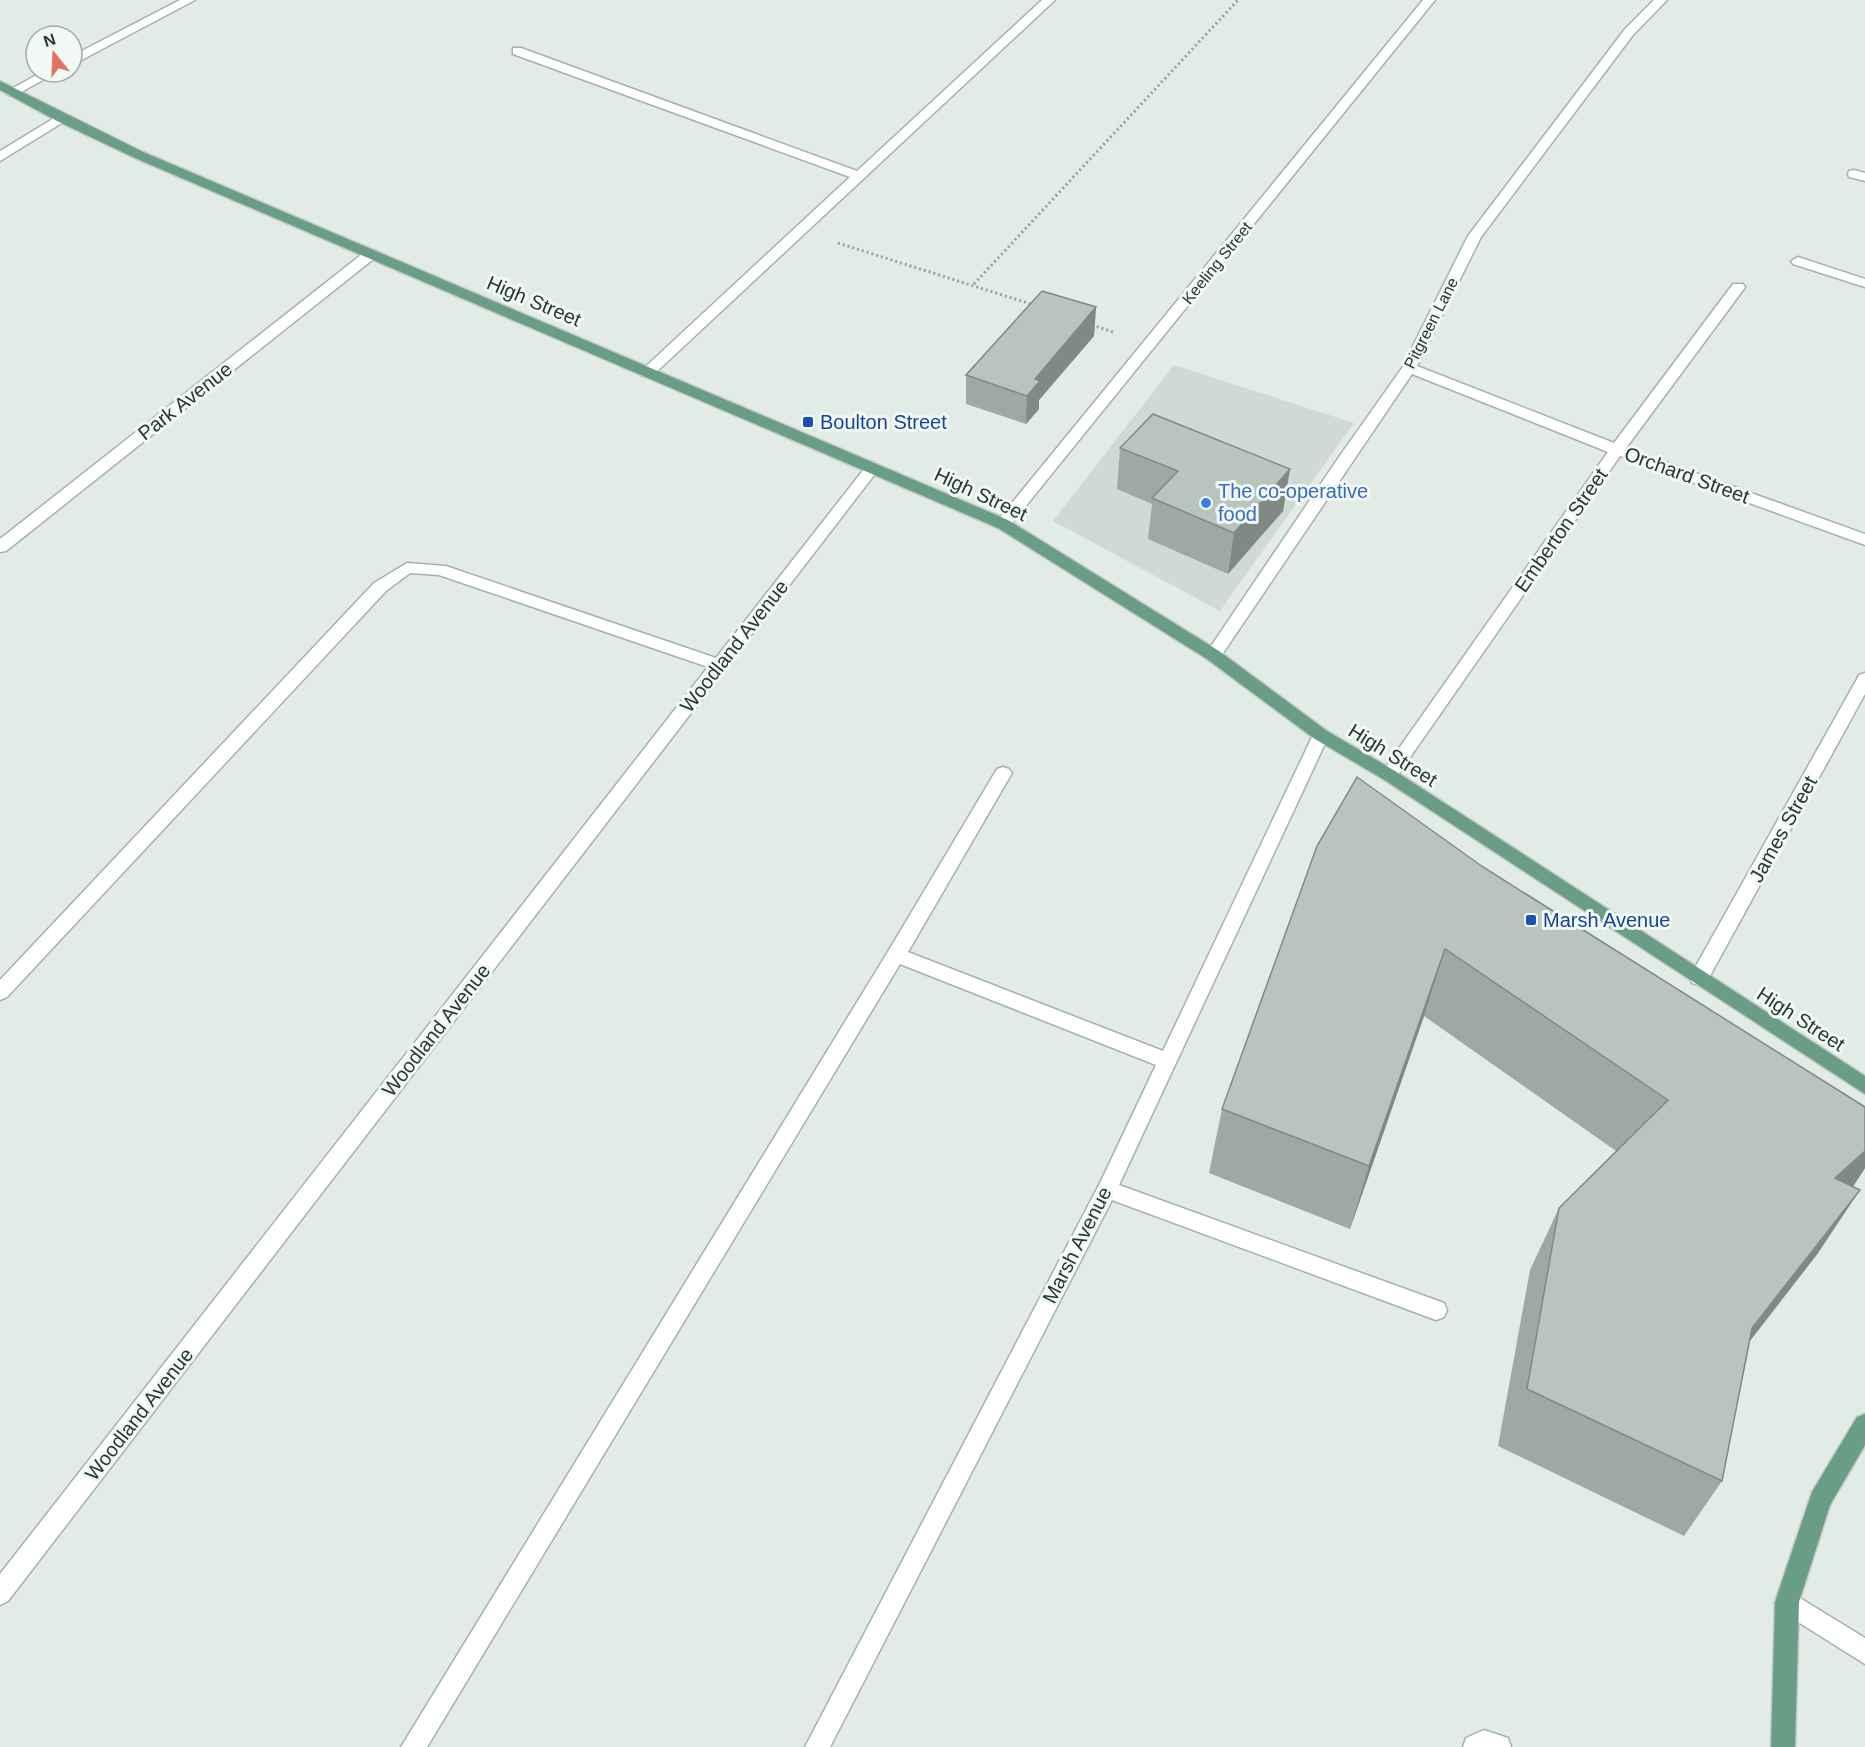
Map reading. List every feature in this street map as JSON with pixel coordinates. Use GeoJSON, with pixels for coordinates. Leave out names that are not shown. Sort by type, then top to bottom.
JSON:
{"type":"FeatureCollection","features":[{"type":"Feature","properties":{"kind":"main road","name":"High Street"},"geometry":{"type":"LineString","coordinates":[[6,89],[139,155],[1003,524],[1213,655],[1321,735],[1389,775],[1865,1086]]}},
{"type":"Feature","properties":{"kind":"main road"},"geometry":{"type":"LineString","coordinates":[[1783,1747],[1787,1602],[1820,1500],[1865,1424]]}},
{"type":"Feature","properties":{"kind":"street"},"geometry":{"type":"LineString","coordinates":[[84,55],[189,0]]}},
{"type":"Feature","properties":{"kind":"street"},"geometry":{"type":"LineString","coordinates":[[647,373],[1049,0]]}},
{"type":"Feature","properties":{"kind":"street","name":"Keeling Street"},"geometry":{"type":"LineString","coordinates":[[1003,524],[1429,0]]}},
{"type":"Feature","properties":{"kind":"street","name":"Pitgreen Lane"},"geometry":{"type":"LineString","coordinates":[[1213,655],[1409,368],[1475,236],[1629,32],[1661,0]]}},
{"type":"Feature","properties":{"kind":"street"},"geometry":{"type":"LineString","coordinates":[[517,51],[859,176]]}},
{"type":"Feature","properties":{"kind":"street"},"geometry":{"type":"LineString","coordinates":[[6,89],[24,82]]}},
{"type":"Feature","properties":{"kind":"street"},"geometry":{"type":"LineString","coordinates":[[0,157],[61,118]]}},
{"type":"Feature","properties":{"kind":"street","name":"Park Avenue"},"geometry":{"type":"LineString","coordinates":[[0,547],[371,254]]}},
{"type":"Feature","properties":{"kind":"street"},"geometry":{"type":"LineString","coordinates":[[1798,261],[1865,283]]}},
{"type":"Feature","properties":{"kind":"street","name":"Emberton Street"},"geometry":{"type":"LineString","coordinates":[[1389,775],[1617,450],[1738,287]]}},
{"type":"Feature","properties":{"kind":"street","name":"Orchard Street"},"geometry":{"type":"LineString","coordinates":[[1409,368],[1617,450],[1865,540]]}},
{"type":"Feature","properties":{"kind":"street","name":"Woodland Avenue"},"geometry":{"type":"LineString","coordinates":[[0,1593],[873,467]]}},
{"type":"Feature","properties":{"kind":"street"},"geometry":{"type":"LineString","coordinates":[[0,992],[380,587],[406,568],[440,570],[719,665]]}},
{"type":"Feature","properties":{"kind":"street","name":"James Street"},"geometry":{"type":"LineString","coordinates":[[1699,978],[1865,679]]}},
{"type":"Feature","properties":{"kind":"street","name":"Marsh Avenue"},"geometry":{"type":"LineString","coordinates":[[817,1747],[1107,1189],[1321,735]]}},
{"type":"Feature","properties":{"kind":"street"},"geometry":{"type":"LineString","coordinates":[[413,1747],[896,955],[1003,773]]}},
{"type":"Feature","properties":{"kind":"street"},"geometry":{"type":"LineString","coordinates":[[896,955],[1168,1061]]}},
{"type":"Feature","properties":{"kind":"street"},"geometry":{"type":"LineString","coordinates":[[1107,1189],[1436,1310]]}},
{"type":"Feature","properties":{"kind":"street"},"geometry":{"type":"LineString","coordinates":[[1787,1602],[1865,1652]]}},
{"type":"Feature","properties":{"kind":"street"},"geometry":{"type":"LineString","coordinates":[[1475,1747],[1484,1743],[1499,1747]]}},
{"type":"Feature","properties":{"kind":"path"},"geometry":{"type":"LineString","coordinates":[[974,284],[1238,0]]}},
{"type":"Feature","properties":{"kind":"path"},"geometry":{"type":"LineString","coordinates":[[800,231],[974,284],[1040,307]]}},
{"type":"Feature","properties":{"kind":"path"},"geometry":{"type":"LineString","coordinates":[[1084,322],[1149,345]]}},
{"type":"Feature","properties":{"kind":"shaded area"},"geometry":{"type":"Polygon","coordinates":[[[1174,365],[1354,423],[1220,611],[1053,521],[1174,365]]]}},
{"type":"Feature","properties":{"kind":"building"},"geometry":{"type":"Polygon","coordinates":[[[1042,291],[1096,307],[1035,379],[1040,381],[1027,396],[966,375],[1042,291]]]}},
{"type":"Feature","properties":{"kind":"building"},"geometry":{"type":"Polygon","coordinates":[[[1153,414],[1290,469],[1234,533],[1152,498],[1178,471],[1120,448],[1153,414]]]}},
{"type":"Feature","properties":{"kind":"building"},"geometry":{"type":"Polygon","coordinates":[[[1357,777],[1483,867],[1865,1107],[1865,1151],[1835,1178],[1860,1190],[1752,1328],[1722,1481],[1527,1389],[1559,1208],[1668,1100],[1445,949],[1369,1166],[1222,1109],[1317,846],[1357,777]]]}},
{"type":"Feature","properties":{"kind":"place","name":"Boulton Street"},"geometry":{"type":"Point","coordinates":[808,422]}},
{"type":"Feature","properties":{"kind":"place","name":"The co-operative food"},"geometry":{"type":"Point","coordinates":[1206,503]}},
{"type":"Feature","properties":{"kind":"place","name":"Marsh Avenue"},"geometry":{"type":"Point","coordinates":[1531,920]}}]}
